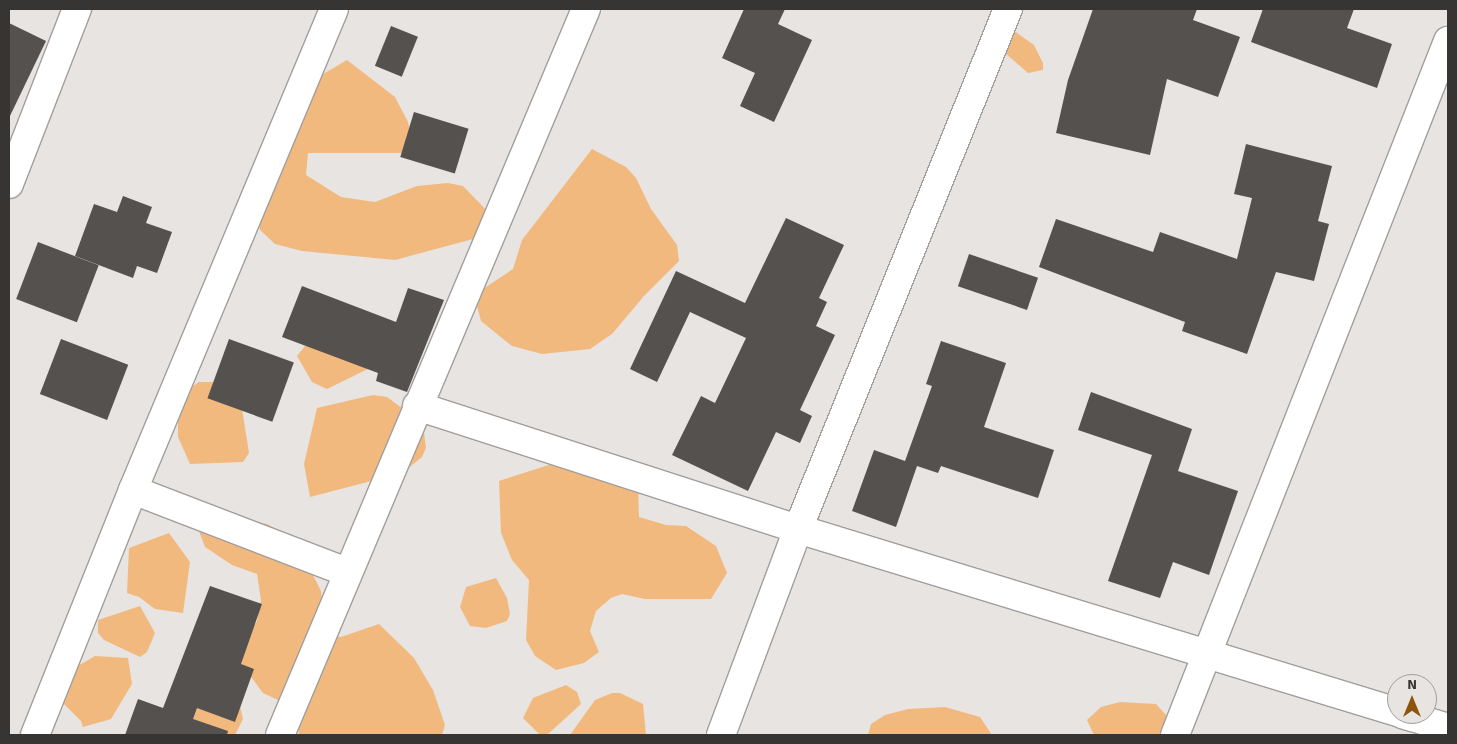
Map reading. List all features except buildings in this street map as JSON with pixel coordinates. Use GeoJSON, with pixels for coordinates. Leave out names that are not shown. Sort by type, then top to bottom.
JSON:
{"type":"FeatureCollection","features":[{"type":"Feature","properties":{"kind":"street"},"geometry":{"type":"LineString","coordinates":[[9,184],[19,125],[77,9]]}},
{"type":"Feature","properties":{"kind":"street"},"geometry":{"type":"LineString","coordinates":[[35,735],[133,490],[334,9]]}},
{"type":"Feature","properties":{"kind":"street"},"geometry":{"type":"LineString","coordinates":[[280,735],[347,572],[586,9]]}},
{"type":"Feature","properties":{"kind":"street"},"geometry":{"type":"LineString","coordinates":[[721,735],[798,529],[1008,9]]}},
{"type":"Feature","properties":{"kind":"street"},"geometry":{"type":"LineString","coordinates":[[1176,735],[1443,70],[1448,41]]}},
{"type":"Feature","properties":{"kind":"street"},"geometry":{"type":"LineString","coordinates":[[417,406],[798,529],[1387,709]]}},
{"type":"Feature","properties":{"kind":"street"},"geometry":{"type":"LineString","coordinates":[[133,490],[347,572]]}},
{"type":"Feature","properties":{"kind":"street"},"geometry":{"type":"LineString","coordinates":[[1435,724],[1448,728]]}},
{"type":"Feature","properties":{"kind":"shaded area"},"geometry":{"type":"Polygon","coordinates":[[[1013,30],[1034,45],[1043,63],[1043,70],[1028,73],[1005,53],[1013,30]]]}},
{"type":"Feature","properties":{"kind":"shaded area"},"geometry":{"type":"Polygon","coordinates":[[[347,60],[395,97],[408,122],[415,153],[308,153],[306,175],[341,197],[375,202],[417,186],[448,183],[463,186],[491,215],[485,227],[473,239],[395,260],[302,251],[275,244],[260,230],[255,207],[306,84],[347,60]]]}},
{"type":"Feature","properties":{"kind":"shaded area"},"geometry":{"type":"Polygon","coordinates":[[[592,149],[626,167],[636,178],[651,209],[677,245],[679,261],[644,296],[612,334],[590,349],[542,354],[512,346],[481,321],[474,295],[513,269],[522,240],[592,149]]]}},
{"type":"Feature","properties":{"kind":"shaded area"},"geometry":{"type":"Polygon","coordinates":[[[320,327],[380,363],[327,389],[312,382],[297,356],[320,327]]]}},
{"type":"Feature","properties":{"kind":"shaded area"},"geometry":{"type":"Polygon","coordinates":[[[199,382],[220,382],[240,396],[249,453],[243,462],[190,464],[178,437],[178,396],[199,382]]]}},
{"type":"Feature","properties":{"kind":"shaded area"},"geometry":{"type":"Polygon","coordinates":[[[373,395],[387,397],[413,416],[424,433],[426,448],[422,457],[402,473],[310,497],[304,464],[317,408],[373,395]]]}},
{"type":"Feature","properties":{"kind":"shaded area"},"geometry":{"type":"Polygon","coordinates":[[[580,455],[638,481],[639,517],[666,525],[686,526],[716,546],[727,573],[711,599],[645,599],[622,594],[611,598],[596,611],[590,631],[599,652],[584,663],[556,670],[535,656],[526,640],[529,580],[512,560],[501,533],[499,481],[580,455]]]}},
{"type":"Feature","properties":{"kind":"shaded area"},"geometry":{"type":"Polygon","coordinates":[[[239,518],[267,524],[295,539],[321,591],[326,635],[341,637],[379,624],[414,658],[433,690],[445,725],[442,735],[299,735],[297,709],[263,693],[237,658],[257,621],[261,600],[257,574],[232,565],[205,547],[195,521],[239,518]]]}},
{"type":"Feature","properties":{"kind":"shaded area"},"geometry":{"type":"Polygon","coordinates":[[[169,533],[190,562],[183,613],[155,609],[139,597],[127,593],[129,548],[169,533]]]}},
{"type":"Feature","properties":{"kind":"shaded area"},"geometry":{"type":"Polygon","coordinates":[[[496,578],[507,598],[510,614],[507,621],[486,628],[470,626],[460,607],[466,587],[496,578]]]}},
{"type":"Feature","properties":{"kind":"shaded area"},"geometry":{"type":"Polygon","coordinates":[[[140,606],[155,633],[147,652],[140,657],[104,640],[98,633],[98,620],[140,606]]]}},
{"type":"Feature","properties":{"kind":"shaded area"},"geometry":{"type":"Polygon","coordinates":[[[95,656],[128,658],[132,684],[111,719],[83,727],[81,721],[61,701],[69,671],[95,656]]]}},
{"type":"Feature","properties":{"kind":"shaded area"},"geometry":{"type":"Polygon","coordinates":[[[566,685],[577,692],[581,704],[547,735],[540,735],[523,718],[533,698],[566,685]]]}},
{"type":"Feature","properties":{"kind":"shaded area"},"geometry":{"type":"Polygon","coordinates":[[[612,693],[620,693],[643,704],[646,735],[570,735],[595,700],[612,693]]]}},
{"type":"Feature","properties":{"kind":"shaded area"},"geometry":{"type":"Polygon","coordinates":[[[238,698],[243,719],[235,735],[172,735],[172,728],[192,699],[238,698]]]}},
{"type":"Feature","properties":{"kind":"shaded area"},"geometry":{"type":"Polygon","coordinates":[[[1120,702],[1156,704],[1166,715],[1171,734],[1094,735],[1087,720],[1101,707],[1120,702]]]}},
{"type":"Feature","properties":{"kind":"shaded area"},"geometry":{"type":"Polygon","coordinates":[[[945,707],[980,717],[992,735],[868,735],[871,724],[885,715],[908,709],[945,707]]]}}]}
